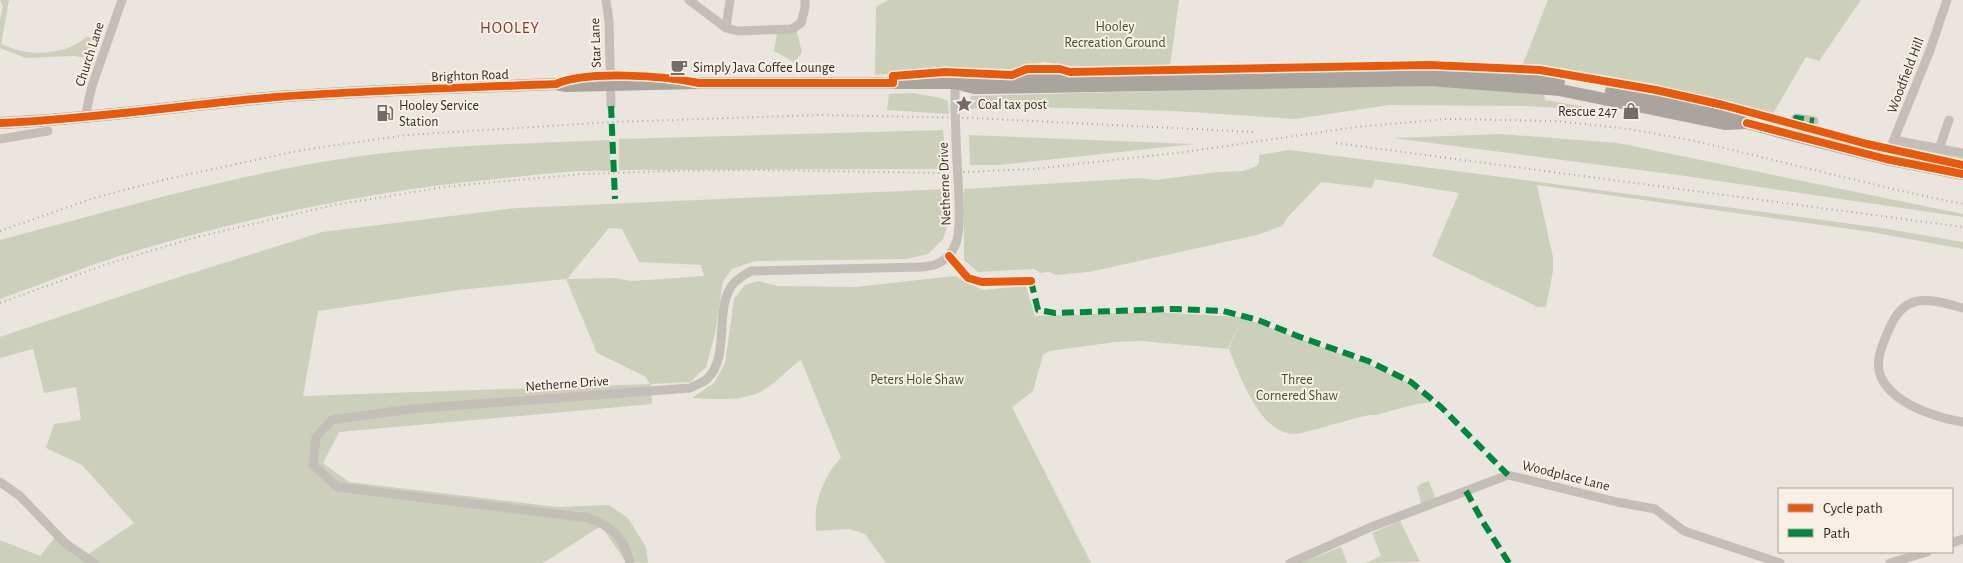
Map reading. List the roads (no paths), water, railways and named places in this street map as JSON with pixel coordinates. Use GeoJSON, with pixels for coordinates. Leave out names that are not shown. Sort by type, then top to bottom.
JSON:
{"type":"FeatureCollection","features":[{"type":"Feature","properties":{"kind":"highway","name":"Brighton Road"},"geometry":{"type":"LineString","coordinates":[[0,131],[48,126],[85,118],[275,97],[556,84],[568,79],[610,81],[674,78],[699,83],[955,83],[974,88],[1429,80],[1560,90],[1726,124],[1747,124],[1886,159],[1963,174]]}},
{"type":"Feature","properties":{"kind":"highway","name":"Brighton Road"},"geometry":{"type":"LineString","coordinates":[[0,123],[48,126]]}},
{"type":"Feature","properties":{"kind":"street","name":"Church Lane"},"geometry":{"type":"LineString","coordinates":[[85,118],[92,86],[122,0]]}},
{"type":"Feature","properties":{"kind":"street","name":"Star Lane"},"geometry":{"type":"LineString","coordinates":[[606,0],[609,21],[611,106]]}},
{"type":"Feature","properties":{"kind":"street"},"geometry":{"type":"LineString","coordinates":[[689,0],[726,28],[738,30],[792,29],[801,23],[805,0]]}},
{"type":"Feature","properties":{"kind":"street"},"geometry":{"type":"LineString","coordinates":[[726,28],[730,0]]}},
{"type":"Feature","properties":{"kind":"street","name":"Woodfield Hill"},"geometry":{"type":"LineString","coordinates":[[1886,159],[1947,0]]}},
{"type":"Feature","properties":{"kind":"street","name":"Netherne Drive"},"geometry":{"type":"LineString","coordinates":[[630,563],[627,548],[616,533],[603,524],[589,518],[337,487],[313,465],[316,437],[332,420],[411,409],[690,388],[707,379],[718,359],[725,304],[729,290],[735,281],[751,271],[922,267],[937,264],[949,256],[959,235],[955,83]]}},
{"type":"Feature","properties":{"kind":"street"},"geometry":{"type":"LineString","coordinates":[[1791,135],[1796,118],[1814,121]]}},
{"type":"Feature","properties":{"kind":"street"},"geometry":{"type":"LineString","coordinates":[[1940,149],[1949,120]]}},
{"type":"Feature","properties":{"kind":"street","name":"Brighton Road"},"geometry":{"type":"LineString","coordinates":[[0,139],[48,126]]}},
{"type":"Feature","properties":{"kind":"street"},"geometry":{"type":"LineString","coordinates":[[1894,140],[1963,153]]}},
{"type":"Feature","properties":{"kind":"street"},"geometry":{"type":"LineString","coordinates":[[1963,308],[1934,300],[1917,302],[1904,307],[1895,316],[1882,345],[1879,360],[1881,377],[1893,392],[1917,409],[1963,422]]}},
{"type":"Feature","properties":{"kind":"street","name":"Woodplace Lane"},"geometry":{"type":"LineString","coordinates":[[1290,563],[1371,527],[1508,475],[1617,502],[1655,509],[1684,531],[1780,563]]}},
{"type":"Feature","properties":{"kind":"street"},"geometry":{"type":"LineString","coordinates":[[0,482],[20,496],[66,544],[94,563]]}},
{"type":"Feature","properties":{"kind":"street"},"geometry":{"type":"LineString","coordinates":[[1890,563],[1924,553]]}},
{"type":"Feature","properties":{"kind":"railway"},"geometry":{"type":"LineString","coordinates":[[0,231],[94,198],[167,179],[302,150],[407,135],[613,122],[819,115],[973,118],[1255,132]]}},
{"type":"Feature","properties":{"kind":"railway"},"geometry":{"type":"LineString","coordinates":[[0,303],[110,263],[197,237],[334,205],[451,186],[583,174],[668,171],[760,170],[943,173],[1033,169],[1185,152],[1356,127],[1446,119],[1557,121],[1629,129],[1695,141],[1901,191],[1963,204]]}},
{"type":"Feature","properties":{"kind":"railway"},"geometry":{"type":"LineString","coordinates":[[1336,143],[1963,227]]}},
{"type":"Feature","properties":{"kind":"place","name":"Simply Java Coffee Lounge"},"geometry":{"type":"Point","coordinates":[679,67]}},
{"type":"Feature","properties":{"kind":"place","name":"Coal tax post"},"geometry":{"type":"Point","coordinates":[964,104]}},
{"type":"Feature","properties":{"kind":"place","name":"Rescue 247"},"geometry":{"type":"Point","coordinates":[1631,111]}},
{"type":"Feature","properties":{"kind":"place","name":"Hooley Service Station"},"geometry":{"type":"Point","coordinates":[385,113]}},
{"type":"Feature","properties":{"kind":"district","name":"HOOLEY"},"geometry":{"type":"Point","coordinates":[510,27]}},
{"type":"Feature","properties":{"kind":"park label","name":"Hooley Recreation Ground"},"geometry":{"type":"Point","coordinates":[1115,34]}},
{"type":"Feature","properties":{"kind":"park label","name":"Peters Hole Shaw"},"geometry":{"type":"Point","coordinates":[917,379]}},
{"type":"Feature","properties":{"kind":"park label","name":"Three Cornered Shaw"},"geometry":{"type":"Point","coordinates":[1297,388]}}]}
